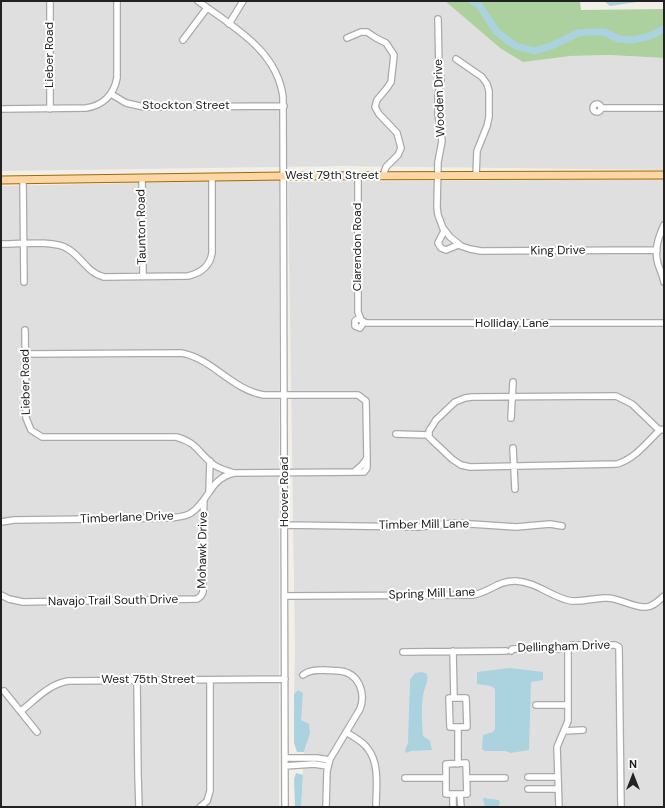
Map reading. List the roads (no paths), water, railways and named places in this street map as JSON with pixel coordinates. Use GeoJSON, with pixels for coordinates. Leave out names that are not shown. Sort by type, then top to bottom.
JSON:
{"type":"FeatureCollection","features":[{"type":"Feature","properties":{"kind":"main road","name":"West 79th Street"},"geometry":{"type":"LineString","coordinates":[[1,180],[284,176],[664,175]]}},
{"type":"Feature","properties":{"kind":"street","name":"Lieber Road"},"geometry":{"type":"LineString","coordinates":[[50,1],[50,109]]}},
{"type":"Feature","properties":{"kind":"street"},"geometry":{"type":"LineString","coordinates":[[1,109],[92,107],[103,102],[111,94],[117,78],[117,1]]}},
{"type":"Feature","properties":{"kind":"street","name":"Hoover Road"},"geometry":{"type":"LineString","coordinates":[[198,1],[253,42],[268,59],[280,85],[284,106],[285,807]]}},
{"type":"Feature","properties":{"kind":"street"},"geometry":{"type":"LineString","coordinates":[[229,24],[243,1]]}},
{"type":"Feature","properties":{"kind":"street"},"geometry":{"type":"LineString","coordinates":[[183,40],[207,8]]}},
{"type":"Feature","properties":{"kind":"street","name":"Wooden Drive"},"geometry":{"type":"LineString","coordinates":[[437,176],[438,159],[442,141],[438,114],[438,95],[441,80],[439,68],[438,19]]}},
{"type":"Feature","properties":{"kind":"street"},"geometry":{"type":"LineString","coordinates":[[347,38],[361,32],[367,32],[386,43],[394,55],[391,82],[377,100],[376,107],[379,114],[397,133],[401,148],[398,155],[386,166],[384,176]]}},
{"type":"Feature","properties":{"kind":"street"},"geometry":{"type":"LineString","coordinates":[[456,59],[482,77],[487,84],[489,91],[488,124],[477,151],[476,176]]}},
{"type":"Feature","properties":{"kind":"street","name":"Stockton Street"},"geometry":{"type":"LineString","coordinates":[[111,94],[128,104],[144,107],[284,106]]}},
{"type":"Feature","properties":{"kind":"street"},"geometry":{"type":"LineString","coordinates":[[601,108],[664,108]]}},
{"type":"Feature","properties":{"kind":"street","name":"Clarendon Road"},"geometry":{"type":"LineString","coordinates":[[358,176],[358,311],[362,320]]}},
{"type":"Feature","properties":{"kind":"street","name":"King Drive"},"geometry":{"type":"LineString","coordinates":[[437,176],[437,212],[443,228],[450,237],[460,245],[470,250],[656,250]]}},
{"type":"Feature","properties":{"kind":"street","name":"Taunton Road"},"geometry":{"type":"LineString","coordinates":[[142,178],[143,276]]}},
{"type":"Feature","properties":{"kind":"street"},"geometry":{"type":"LineString","coordinates":[[1,244],[56,244],[72,251],[91,271],[102,276],[188,276],[198,273],[208,264],[212,252],[212,178]]}},
{"type":"Feature","properties":{"kind":"street"},"geometry":{"type":"LineString","coordinates":[[23,180],[24,282]]}},
{"type":"Feature","properties":{"kind":"street"},"geometry":{"type":"LineString","coordinates":[[664,225],[656,250],[664,282]]}},
{"type":"Feature","properties":{"kind":"street","name":"King Drive"},"geometry":{"type":"LineString","coordinates":[[443,228],[443,233],[438,242],[441,248],[446,250],[454,245],[460,245]]}},
{"type":"Feature","properties":{"kind":"street"},"geometry":{"type":"LineString","coordinates":[[354,323],[356,320],[362,320]]}},
{"type":"Feature","properties":{"kind":"street","name":"Holliday Lane"},"geometry":{"type":"LineString","coordinates":[[362,320],[369,324],[664,323]]}},
{"type":"Feature","properties":{"kind":"street","name":"Lieber Road"},"geometry":{"type":"LineString","coordinates":[[25,330],[26,418],[28,425],[37,435],[46,438],[176,437],[184,439],[192,444],[210,461]]}},
{"type":"Feature","properties":{"kind":"street"},"geometry":{"type":"LineString","coordinates":[[25,354],[181,353],[197,358],[251,392],[264,395],[354,395],[360,396],[366,401],[367,470],[364,472],[234,473],[218,467],[210,461]]}},
{"type":"Feature","properties":{"kind":"street"},"geometry":{"type":"LineString","coordinates":[[511,418],[513,382]]}},
{"type":"Feature","properties":{"kind":"street"},"geometry":{"type":"LineString","coordinates":[[616,396],[635,406],[662,430],[633,457],[617,464],[470,467],[461,465],[452,459],[432,441],[429,434],[430,427],[438,417],[455,402],[472,397],[512,397],[616,396]]}},
{"type":"Feature","properties":{"kind":"street"},"geometry":{"type":"LineString","coordinates":[[396,434],[429,434]]}},
{"type":"Feature","properties":{"kind":"street"},"geometry":{"type":"LineString","coordinates":[[513,448],[515,489]]}},
{"type":"Feature","properties":{"kind":"street"},"geometry":{"type":"LineString","coordinates":[[353,472],[362,466],[367,458]]}},
{"type":"Feature","properties":{"kind":"street"},"geometry":{"type":"LineString","coordinates":[[209,491],[210,461]]}},
{"type":"Feature","properties":{"kind":"street","name":"Timberlane Drive"},"geometry":{"type":"LineString","coordinates":[[2,520],[170,518],[190,513],[204,500],[218,480],[223,476],[234,473]]}},
{"type":"Feature","properties":{"kind":"street","name":"Mohawk Drive"},"geometry":{"type":"LineString","coordinates":[[199,598],[202,592],[204,500]]}},
{"type":"Feature","properties":{"kind":"street"},"geometry":{"type":"LineString","coordinates":[[190,513],[197,514],[203,520]]}},
{"type":"Feature","properties":{"kind":"street","name":"Timber Mill Lane"},"geometry":{"type":"LineString","coordinates":[[285,525],[418,527],[456,523],[516,526],[550,524],[562,526]]}},
{"type":"Feature","properties":{"kind":"street","name":"Spring Mill Lane"},"geometry":{"type":"LineString","coordinates":[[285,596],[473,595],[484,592],[502,583],[518,581],[531,583],[563,599],[572,601],[608,598],[646,607],[655,604],[664,596]]}},
{"type":"Feature","properties":{"kind":"street","name":"Navajo Trail South Drive"},"geometry":{"type":"LineString","coordinates":[[1,594],[14,600],[26,602],[194,600],[199,598]]}},
{"type":"Feature","properties":{"kind":"street","name":"Dellingham Drive"},"geometry":{"type":"LineString","coordinates":[[403,652],[509,651],[512,649],[559,649],[579,645],[619,646],[621,807]]}},
{"type":"Feature","properties":{"kind":"street"},"geometry":{"type":"LineString","coordinates":[[559,807],[557,747],[568,723],[568,646]]}},
{"type":"Feature","properties":{"kind":"street"},"geometry":{"type":"LineString","coordinates":[[453,651],[454,698]]}},
{"type":"Feature","properties":{"kind":"street"},"geometry":{"type":"LineString","coordinates":[[303,675],[316,670],[340,671],[350,674],[358,681],[362,691],[362,702],[360,709],[328,763],[326,807]]}},
{"type":"Feature","properties":{"kind":"street","name":"West 75th Street"},"geometry":{"type":"LineString","coordinates":[[21,712],[50,687],[61,682],[285,679]]}},
{"type":"Feature","properties":{"kind":"street"},"geometry":{"type":"LineString","coordinates":[[137,680],[139,807]]}},
{"type":"Feature","properties":{"kind":"street"},"geometry":{"type":"LineString","coordinates":[[200,807],[206,801],[210,792],[210,680]]}},
{"type":"Feature","properties":{"kind":"street"},"geometry":{"type":"LineString","coordinates":[[4,691],[37,732]]}},
{"type":"Feature","properties":{"kind":"street"},"geometry":{"type":"LineString","coordinates":[[449,698],[466,698],[466,727],[458,727],[450,727],[449,698]]}},
{"type":"Feature","properties":{"kind":"street"},"geometry":{"type":"LineString","coordinates":[[536,705],[568,705]]}},
{"type":"Feature","properties":{"kind":"street"},"geometry":{"type":"LineString","coordinates":[[458,727],[458,764]]}},
{"type":"Feature","properties":{"kind":"street"},"geometry":{"type":"LineString","coordinates":[[564,730],[583,730]]}},
{"type":"Feature","properties":{"kind":"street"},"geometry":{"type":"LineString","coordinates":[[346,732],[365,745],[372,754],[376,770],[376,807]]}},
{"type":"Feature","properties":{"kind":"street"},"geometry":{"type":"LineString","coordinates":[[285,758],[317,758],[328,763]]}},
{"type":"Feature","properties":{"kind":"street"},"geometry":{"type":"LineString","coordinates":[[285,766],[328,763]]}},
{"type":"Feature","properties":{"kind":"street"},"geometry":{"type":"LineString","coordinates":[[466,763],[467,794],[446,794],[446,764],[458,764],[466,763]]}},
{"type":"Feature","properties":{"kind":"street"},"geometry":{"type":"LineString","coordinates":[[528,777],[557,777]]}},
{"type":"Feature","properties":{"kind":"street"},"geometry":{"type":"LineString","coordinates":[[405,778],[446,778]]}},
{"type":"Feature","properties":{"kind":"street"},"geometry":{"type":"LineString","coordinates":[[466,778],[505,778]]}},
{"type":"Feature","properties":{"kind":"street"},"geometry":{"type":"LineString","coordinates":[[528,789],[558,789]]}},
{"type":"Feature","properties":{"kind":"street"},"geometry":{"type":"LineString","coordinates":[[453,794],[454,807]]}},
{"type":"Feature","properties":{"kind":"street"},"geometry":{"type":"LineString","coordinates":[[460,794],[460,807]]}},
{"type":"Feature","properties":{"kind":"water"},"geometry":{"type":"Polygon","coordinates":[[[604,1],[644,1],[610,6],[604,1]]]}},
{"type":"Feature","properties":{"kind":"water"},"geometry":{"type":"Polygon","coordinates":[[[510,668],[543,672],[543,680],[531,682],[529,750],[511,753],[505,751],[485,751],[482,749],[483,735],[493,732],[495,729],[495,689],[491,686],[477,684],[477,672],[510,668]]]}},
{"type":"Feature","properties":{"kind":"water"},"geometry":{"type":"Polygon","coordinates":[[[422,672],[427,674],[427,682],[422,706],[423,736],[430,741],[432,750],[411,751],[406,753],[405,750],[408,743],[410,680],[415,673],[422,672]]]}},
{"type":"Feature","properties":{"kind":"water"},"geometry":{"type":"Polygon","coordinates":[[[298,690],[303,693],[301,720],[309,724],[310,733],[304,752],[297,752],[294,743],[294,694],[298,690]]]}},
{"type":"Feature","properties":{"kind":"water"},"geometry":{"type":"Polygon","coordinates":[[[296,773],[303,775],[301,807],[295,807],[294,779],[296,773]]]}},
{"type":"Feature","properties":{"kind":"water"},"geometry":{"type":"Polygon","coordinates":[[[483,798],[499,800],[500,803],[498,807],[485,807],[483,798]]]}},
{"type":"Feature","properties":{"kind":"waterway"},"geometry":{"type":"LineString","coordinates":[[472,1],[479,5],[496,31],[503,37],[516,46],[534,51],[551,46],[578,33],[604,32],[619,39],[632,40],[650,36],[664,29]]}}]}
